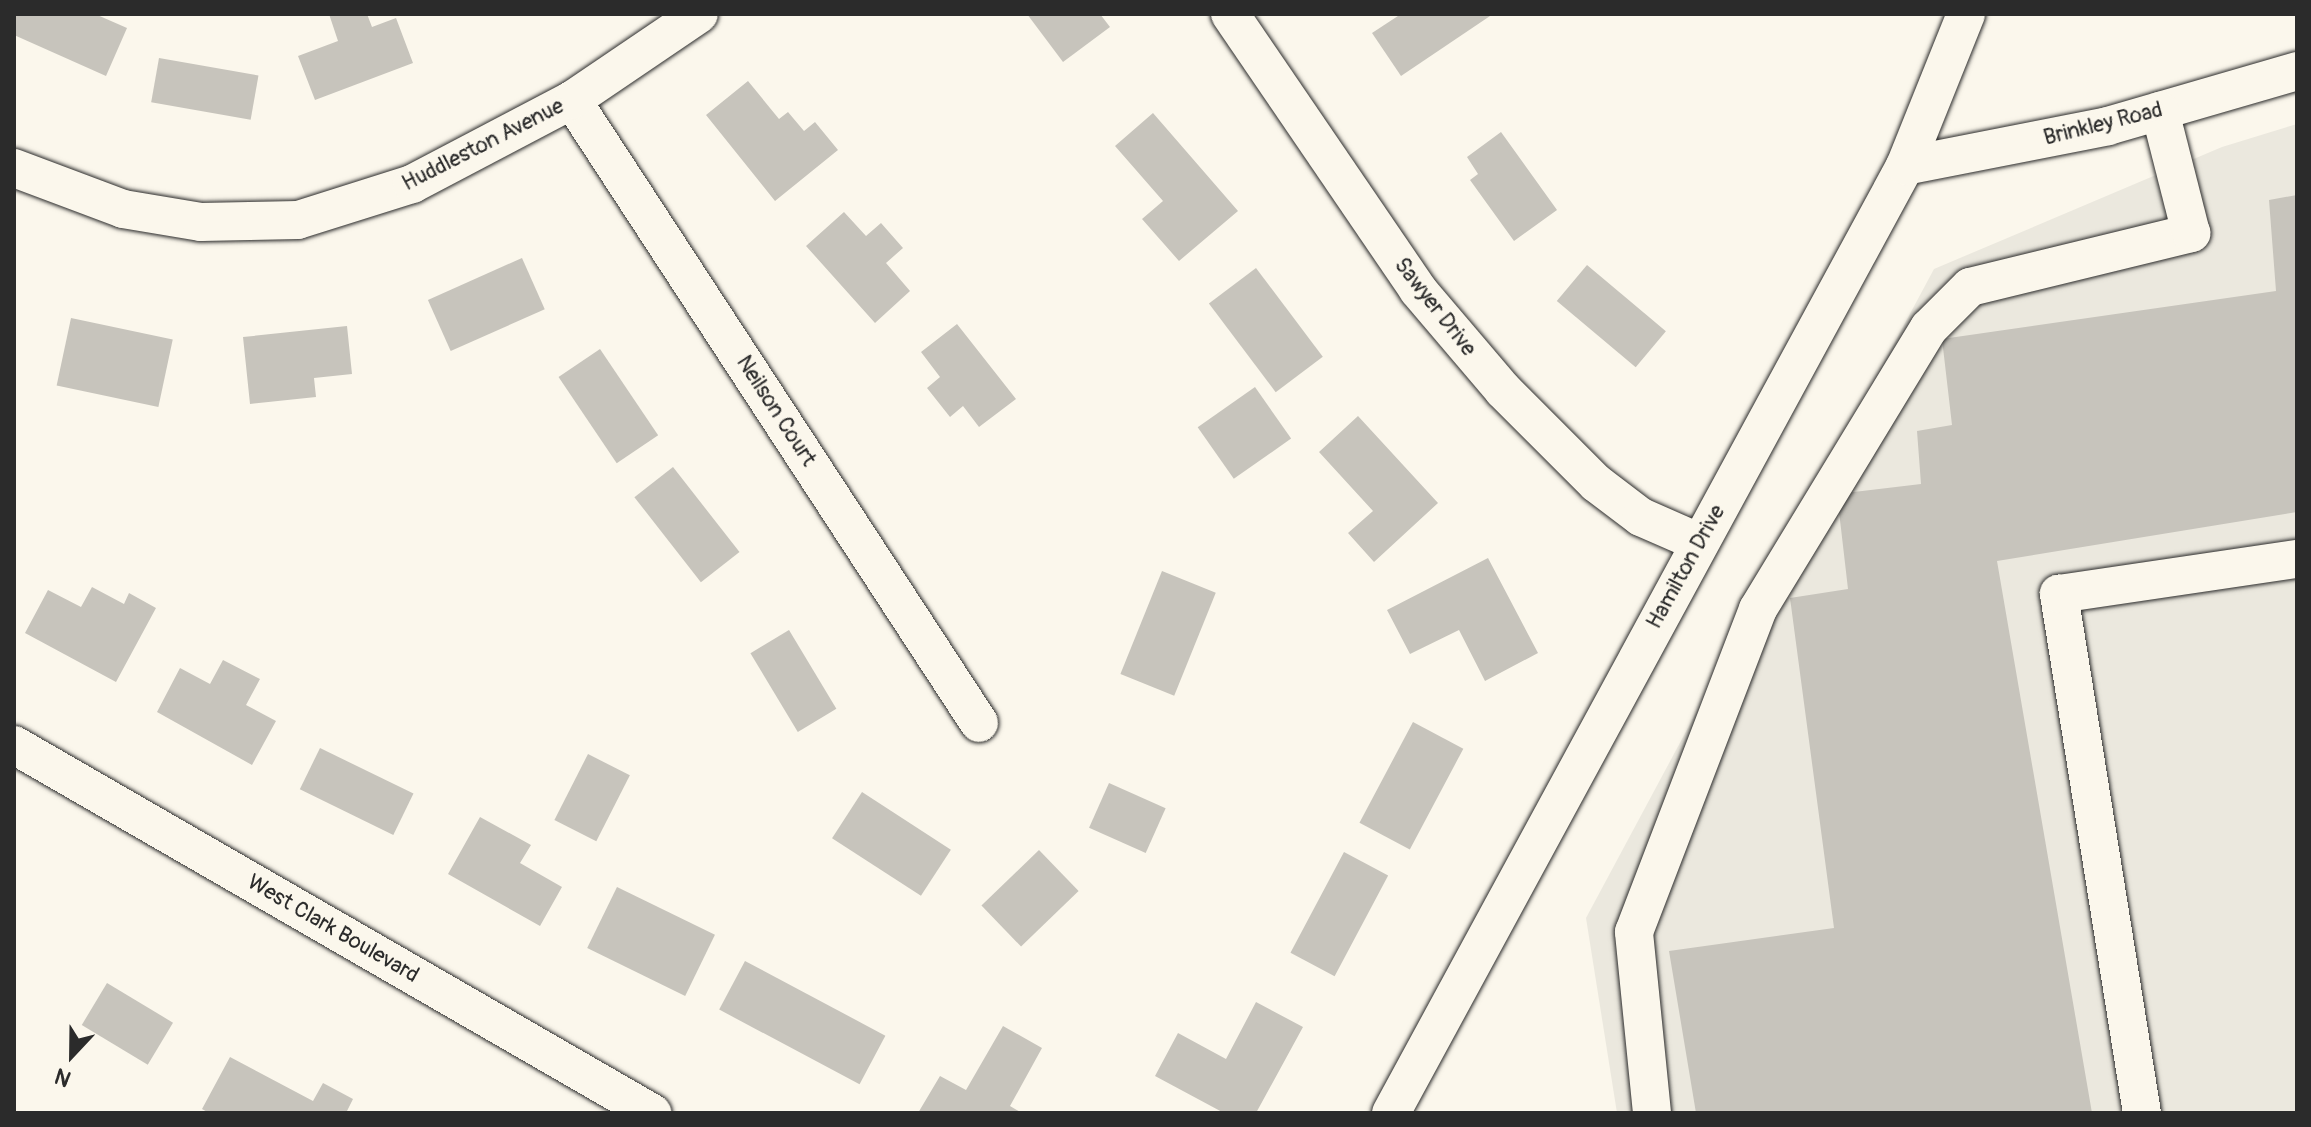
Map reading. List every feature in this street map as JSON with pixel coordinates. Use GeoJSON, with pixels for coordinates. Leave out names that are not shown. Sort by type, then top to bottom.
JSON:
{"type":"FeatureCollection","features":[{"type":"Feature","properties":{"kind":"street","name":"Huddleston Avenue"},"geometry":{"type":"LineString","coordinates":[[14,168],[123,209],[201,222],[298,220],[412,184],[572,100],[699,14]]}},
{"type":"Feature","properties":{"kind":"street","name":"Hamilton Drive"},"geometry":{"type":"LineString","coordinates":[[1391,1113],[1698,542],[1905,166],[1966,14]]}},
{"type":"Feature","properties":{"kind":"street","name":"Sawyer Drive"},"geometry":{"type":"LineString","coordinates":[[1239,18],[1418,290],[1503,390],[1596,483],[1641,517],[1698,542]]}},
{"type":"Feature","properties":{"kind":"street","name":"Brinkley Road"},"geometry":{"type":"LineString","coordinates":[[1905,166],[2160,111],[2297,71]]}},
{"type":"Feature","properties":{"kind":"street","name":"Neilson Court"},"geometry":{"type":"LineString","coordinates":[[572,100],[979,723]]}},
{"type":"Feature","properties":{"kind":"street"},"geometry":{"type":"LineString","coordinates":[[1652,1113],[1634,932],[1758,609],[1929,328],[1970,287],[2191,233],[2160,111]]}},
{"type":"Feature","properties":{"kind":"street"},"geometry":{"type":"LineString","coordinates":[[2142,1113],[2059,594],[2297,559]]}},
{"type":"Feature","properties":{"kind":"street","name":"West Clark Boulevard"},"geometry":{"type":"LineString","coordinates":[[14,745],[652,1113]]}},
{"type":"Feature","properties":{"kind":"shaded area"},"geometry":{"type":"Polygon","coordinates":[[[2297,124],[2297,1113],[1617,1113],[1586,918],[1934,269],[2222,147],[2297,124]]]}},
{"type":"Feature","properties":{"kind":"building"},"geometry":{"type":"Polygon","coordinates":[[[14,14],[95,14],[127,28],[106,76],[14,35],[14,14]]]}},
{"type":"Feature","properties":{"kind":"building"},"geometry":{"type":"Polygon","coordinates":[[[329,14],[367,14],[372,27],[396,18],[413,63],[315,100],[298,56],[338,41],[329,14]]]}},
{"type":"Feature","properties":{"kind":"building"},"geometry":{"type":"Polygon","coordinates":[[[1027,14],[1100,14],[1110,27],[1063,62],[1027,14]]]}},
{"type":"Feature","properties":{"kind":"building"},"geometry":{"type":"Polygon","coordinates":[[[1401,14],[1493,14],[1401,76],[1372,33],[1401,14]]]}},
{"type":"Feature","properties":{"kind":"building"},"geometry":{"type":"Polygon","coordinates":[[[159,58],[258,76],[251,120],[151,102],[159,58]]]}},
{"type":"Feature","properties":{"kind":"building"},"geometry":{"type":"Polygon","coordinates":[[[748,81],[779,119],[788,112],[804,131],[815,122],[838,150],[775,201],[706,115],[748,81]]]}},
{"type":"Feature","properties":{"kind":"building"},"geometry":{"type":"Polygon","coordinates":[[[1153,113],[1238,211],[1179,261],[1142,219],[1163,201],[1115,146],[1153,113]]]}},
{"type":"Feature","properties":{"kind":"building"},"geometry":{"type":"Polygon","coordinates":[[[1501,132],[1557,210],[1514,241],[1470,180],[1478,174],[1467,157],[1501,132]]]}},
{"type":"Feature","properties":{"kind":"building"},"geometry":{"type":"Polygon","coordinates":[[[2297,195],[2297,512],[1997,561],[2092,1113],[1696,1113],[1669,951],[1834,928],[1790,598],[1848,589],[1837,494],[1921,484],[1917,431],[1952,425],[1942,339],[2276,291],[2269,200],[2297,195]]]}},
{"type":"Feature","properties":{"kind":"building"},"geometry":{"type":"Polygon","coordinates":[[[844,212],[866,236],[881,223],[903,248],[886,263],[910,291],[875,323],[806,246],[844,212]]]}},
{"type":"Feature","properties":{"kind":"building"},"geometry":{"type":"Polygon","coordinates":[[[522,258],[545,309],[451,351],[428,300],[522,258]]]}},
{"type":"Feature","properties":{"kind":"building"},"geometry":{"type":"Polygon","coordinates":[[[1587,265],[1666,331],[1636,367],[1557,301],[1587,265]]]}},
{"type":"Feature","properties":{"kind":"building"},"geometry":{"type":"Polygon","coordinates":[[[1256,268],[1323,357],[1276,392],[1209,304],[1256,268]]]}},
{"type":"Feature","properties":{"kind":"building"},"geometry":{"type":"Polygon","coordinates":[[[71,318],[173,340],[158,407],[57,385],[71,318]]]}},
{"type":"Feature","properties":{"kind":"building"},"geometry":{"type":"Polygon","coordinates":[[[957,324],[1016,399],[979,427],[963,406],[950,417],[927,388],[940,377],[921,352],[957,324]]]}},
{"type":"Feature","properties":{"kind":"building"},"geometry":{"type":"Polygon","coordinates":[[[347,326],[352,374],[314,378],[316,397],[250,404],[243,337],[347,326]]]}},
{"type":"Feature","properties":{"kind":"building"},"geometry":{"type":"Polygon","coordinates":[[[600,349],[658,435],[617,463],[559,377],[600,349]]]}},
{"type":"Feature","properties":{"kind":"building"},"geometry":{"type":"Polygon","coordinates":[[[1255,387],[1291,439],[1234,479],[1198,427],[1255,387]]]}},
{"type":"Feature","properties":{"kind":"building"},"geometry":{"type":"Polygon","coordinates":[[[1358,416],[1438,503],[1374,562],[1348,533],[1373,511],[1319,452],[1358,416]]]}},
{"type":"Feature","properties":{"kind":"building"},"geometry":{"type":"Polygon","coordinates":[[[673,467],[739,552],[701,582],[634,497],[673,467]]]}},
{"type":"Feature","properties":{"kind":"building"},"geometry":{"type":"Polygon","coordinates":[[[1488,558],[1538,653],[1485,681],[1459,630],[1410,654],[1387,610],[1488,558]]]}},
{"type":"Feature","properties":{"kind":"building"},"geometry":{"type":"Polygon","coordinates":[[[1162,571],[1216,593],[1174,696],[1120,674],[1162,571]]]}},
{"type":"Feature","properties":{"kind":"building"},"geometry":{"type":"Polygon","coordinates":[[[92,587],[124,604],[129,593],[156,608],[116,682],[25,633],[48,590],[81,607],[92,587]]]}},
{"type":"Feature","properties":{"kind":"building"},"geometry":{"type":"Polygon","coordinates":[[[789,630],[836,709],[798,732],[750,653],[789,630]]]}},
{"type":"Feature","properties":{"kind":"building"},"geometry":{"type":"Polygon","coordinates":[[[223,660],[260,679],[246,705],[276,721],[252,765],[157,712],[180,668],[210,684],[223,660]]]}},
{"type":"Feature","properties":{"kind":"building"},"geometry":{"type":"Polygon","coordinates":[[[1413,722],[1463,749],[1410,849],[1359,823],[1413,722]]]}},
{"type":"Feature","properties":{"kind":"building"},"geometry":{"type":"Polygon","coordinates":[[[320,748],[413,794],[393,835],[300,789],[320,748]]]}},
{"type":"Feature","properties":{"kind":"building"},"geometry":{"type":"Polygon","coordinates":[[[588,754],[630,775],[596,841],[554,820],[588,754]]]}},
{"type":"Feature","properties":{"kind":"building"},"geometry":{"type":"Polygon","coordinates":[[[1109,783],[1166,808],[1146,853],[1089,828],[1109,783]]]}},
{"type":"Feature","properties":{"kind":"building"},"geometry":{"type":"Polygon","coordinates":[[[862,792],[951,850],[921,896],[832,838],[862,792]]]}},
{"type":"Feature","properties":{"kind":"building"},"geometry":{"type":"Polygon","coordinates":[[[480,817],[531,845],[520,863],[562,887],[540,926],[448,874],[480,817]]]}},
{"type":"Feature","properties":{"kind":"building"},"geometry":{"type":"Polygon","coordinates":[[[1039,850],[1079,891],[1021,947],[981,906],[1039,850]]]}},
{"type":"Feature","properties":{"kind":"building"},"geometry":{"type":"Polygon","coordinates":[[[1344,852],[1388,875],[1335,976],[1290,953],[1344,852]]]}},
{"type":"Feature","properties":{"kind":"building"},"geometry":{"type":"Polygon","coordinates":[[[617,887],[715,935],[685,996],[587,948],[617,887]]]}},
{"type":"Feature","properties":{"kind":"building"},"geometry":{"type":"Polygon","coordinates":[[[745,961],[885,1036],[860,1084],[719,1010],[745,961]]]}},
{"type":"Feature","properties":{"kind":"building"},"geometry":{"type":"Polygon","coordinates":[[[107,983],[173,1023],[148,1065],[82,1025],[107,983]]]}},
{"type":"Feature","properties":{"kind":"building"},"geometry":{"type":"Polygon","coordinates":[[[1256,1002],[1303,1027],[1256,1113],[1224,1113],[1155,1076],[1178,1033],[1226,1059],[1256,1002]]]}},
{"type":"Feature","properties":{"kind":"building"},"geometry":{"type":"Polygon","coordinates":[[[1003,1026],[1042,1048],[1010,1106],[1022,1113],[918,1113],[940,1076],[966,1090],[1003,1026]]]}},
{"type":"Feature","properties":{"kind":"building"},"geometry":{"type":"Polygon","coordinates":[[[230,1057],[313,1101],[323,1083],[353,1099],[346,1113],[209,1113],[202,1109],[230,1057]]]}}]}
